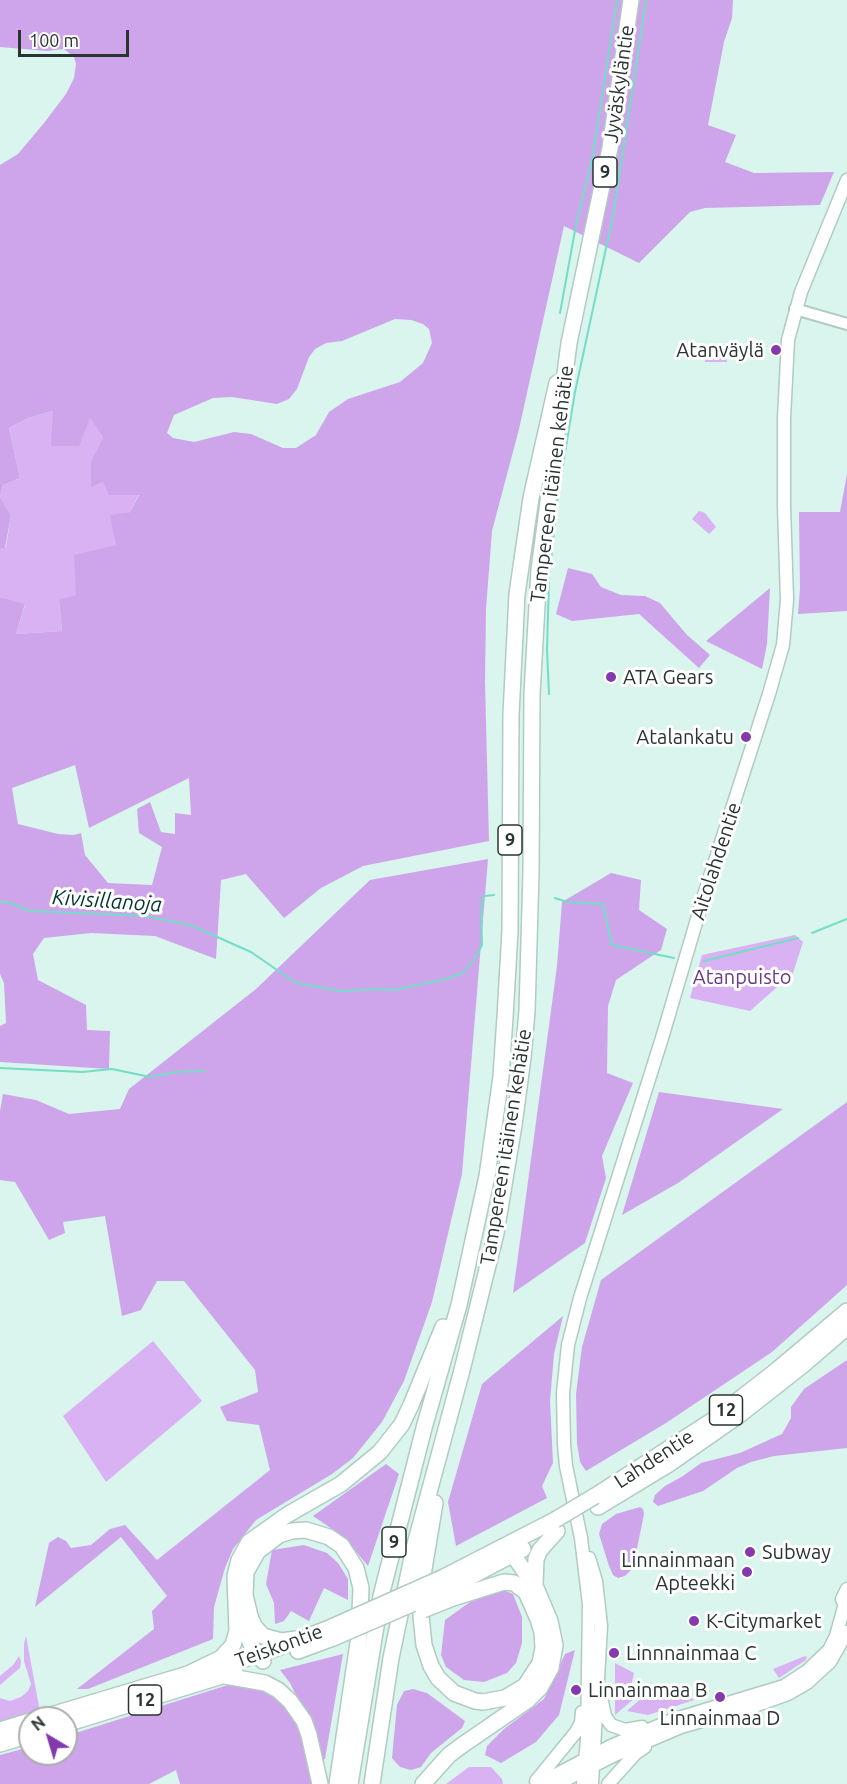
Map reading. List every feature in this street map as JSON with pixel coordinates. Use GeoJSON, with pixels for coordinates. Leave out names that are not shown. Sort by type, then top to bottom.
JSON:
{"type":"FeatureCollection","features":[{"type":"Feature","properties":{"kind":"highway","name":"Jyväskyläntie"},"geometry":{"type":"LineString","coordinates":[[569,343],[610,148],[631,0]]}},
{"type":"Feature","properties":{"kind":"highway","name":"Tampereen itäinen kehätie"},"geometry":{"type":"LineString","coordinates":[[350,1784],[381,1596],[421,1438],[459,1305],[487,1176],[501,1077],[510,931],[513,669],[520,569],[531,498],[550,409],[569,343]]}},
{"type":"Feature","properties":{"kind":"highway","name":"Tampereen itäinen kehätie"},"geometry":{"type":"LineString","coordinates":[[372,1784],[392,1658],[414,1548],[496,1233],[523,1057],[529,968],[532,694],[539,570],[569,343]]}},
{"type":"Feature","properties":{"kind":"highway"},"geometry":{"type":"LineString","coordinates":[[188,1674],[220,1658],[233,1645],[237,1631],[235,1576],[239,1560],[249,1542],[287,1515],[341,1484],[380,1452],[402,1424],[445,1323],[459,1305]]}},
{"type":"Feature","properties":{"kind":"highway","name":"Lahdentie"},"geometry":{"type":"LineString","coordinates":[[597,1502],[713,1420],[847,1311]]}},
{"type":"Feature","properties":{"kind":"highway","name":"Lahdentie"},"geometry":{"type":"LineString","coordinates":[[510,1553],[544,1536],[556,1526],[597,1502],[669,1464],[742,1413],[847,1327]]}},
{"type":"Feature","properties":{"kind":"highway"},"geometry":{"type":"LineString","coordinates":[[445,1431],[422,1581],[421,1616],[424,1645],[431,1666],[438,1678],[454,1693],[475,1701],[493,1701],[515,1694],[534,1675],[540,1663],[543,1648],[542,1632],[531,1590],[536,1559],[556,1526]]}},
{"type":"Feature","properties":{"kind":"highway"},"geometry":{"type":"LineString","coordinates":[[304,1638],[281,1641],[263,1636],[254,1626],[245,1594],[246,1572],[258,1551],[279,1535],[306,1530],[329,1537],[342,1546],[356,1568],[361,1588],[359,1636],[337,1784]]}},
{"type":"Feature","properties":{"kind":"highway"},"geometry":{"type":"LineString","coordinates":[[423,1784],[449,1755],[481,1731],[521,1706],[540,1688],[551,1668],[555,1645],[550,1621],[510,1553]]}},
{"type":"Feature","properties":{"kind":"highway","name":"Teiskontie"},"geometry":{"type":"LineString","coordinates":[[78,1707],[188,1674],[293,1653],[448,1588],[510,1553]]}},
{"type":"Feature","properties":{"kind":"highway"},"geometry":{"type":"LineString","coordinates":[[448,1588],[504,1582],[514,1583],[531,1590]]}},
{"type":"Feature","properties":{"kind":"highway"},"geometry":{"type":"LineString","coordinates":[[236,1605],[261,1659]]}},
{"type":"Feature","properties":{"kind":"highway","name":"Teiskontie"},"geometry":{"type":"LineString","coordinates":[[78,1720],[225,1676],[304,1638],[332,1637]]}},
{"type":"Feature","properties":{"kind":"highway"},"geometry":{"type":"LineString","coordinates":[[225,1676],[265,1683],[278,1690],[290,1701],[304,1722],[309,1735],[320,1784]]}},
{"type":"Feature","properties":{"kind":"highway"},"geometry":{"type":"LineString","coordinates":[[0,1730],[18,1725]]}},
{"type":"Feature","properties":{"kind":"highway"},"geometry":{"type":"LineString","coordinates":[[0,1744],[18,1739]]}},
{"type":"Feature","properties":{"kind":"main road","name":"Aitolahdentie"},"geometry":{"type":"LineString","coordinates":[[592,1784],[589,1762],[589,1604],[581,1538],[566,1466],[564,1444],[563,1394],[568,1345],[580,1298],[783,645],[788,600],[784,506],[784,388],[788,340],[795,309],[847,180]]}},
{"type":"Feature","properties":{"kind":"main road","name":"Aitolahdentie"},"geometry":{"type":"LineString","coordinates":[[581,1538],[596,1581],[600,1604],[599,1682],[589,1762],[583,1784]]}},
{"type":"Feature","properties":{"kind":"main road"},"geometry":{"type":"LineString","coordinates":[[538,1784],[721,1704],[784,1686],[807,1671],[829,1650],[845,1609],[843,1596],[847,1589]]}},
{"type":"Feature","properties":{"kind":"main road"},"geometry":{"type":"LineString","coordinates":[[599,1682],[604,1716],[611,1725],[632,1730],[649,1724],[677,1724],[775,1699],[807,1683],[831,1662],[847,1632]]}},
{"type":"Feature","properties":{"kind":"main road"},"geometry":{"type":"LineString","coordinates":[[533,1784],[576,1732],[581,1723],[582,1708],[588,1691]]}},
{"type":"Feature","properties":{"kind":"main road"},"geometry":{"type":"LineString","coordinates":[[608,1784],[636,1753],[677,1724]]}},
{"type":"Feature","properties":{"kind":"main road"},"geometry":{"type":"LineString","coordinates":[[557,1784],[589,1762]]}},
{"type":"Feature","properties":{"kind":"street"},"geometry":{"type":"LineString","coordinates":[[795,309],[847,324]]}},
{"type":"Feature","properties":{"kind":"green space"},"geometry":{"type":"Polygon","coordinates":[[[718,344],[729,345],[728,349],[720,353],[726,356],[727,362],[705,362],[704,354],[718,344]]]}},
{"type":"Feature","properties":{"kind":"green space"},"geometry":{"type":"Polygon","coordinates":[[[53,411],[90,418],[103,438],[91,486],[103,482],[139,494],[130,512],[112,516],[116,545],[76,596],[59,601],[62,631],[16,634],[25,605],[0,597],[0,549],[6,547],[11,515],[0,497],[3,485],[20,478],[9,428],[28,418],[53,411]]]}},
{"type":"Feature","properties":{"kind":"green space"},"geometry":{"type":"Polygon","coordinates":[[[699,511],[705,513],[716,527],[709,534],[692,519],[699,511]]]}},
{"type":"Feature","properties":{"kind":"green space","name":"Atanpuisto"},"geometry":{"type":"Polygon","coordinates":[[[795,935],[803,942],[793,973],[750,1011],[690,998],[702,955],[795,935]]]}},
{"type":"Feature","properties":{"kind":"green space"},"geometry":{"type":"Polygon","coordinates":[[[153,1341],[202,1401],[106,1482],[63,1416],[153,1341]]]}},
{"type":"Feature","properties":{"kind":"green space"},"geometry":{"type":"Polygon","coordinates":[[[26,1636],[39,1706],[18,1706],[18,1719],[0,1725],[0,1698],[10,1701],[21,1697],[28,1691],[31,1684],[24,1661],[26,1636]]]}},
{"type":"Feature","properties":{"kind":"green space"},"geometry":{"type":"Polygon","coordinates":[[[19,1656],[20,1668],[0,1685],[0,1676],[13,1665],[19,1656]]]}},
{"type":"Feature","properties":{"kind":"green space"},"geometry":{"type":"Polygon","coordinates":[[[805,1656],[806,1660],[779,1678],[773,1669],[805,1656]]]}},
{"type":"Feature","properties":{"kind":"green space"},"geometry":{"type":"Polygon","coordinates":[[[615,1663],[634,1673],[628,1699],[635,1698],[615,1715],[615,1663]]]}},
{"type":"Feature","properties":{"kind":"green space"},"geometry":{"type":"Polygon","coordinates":[[[659,1690],[691,1697],[694,1700],[648,1715],[627,1711],[645,1695],[659,1690]]]}},
{"type":"Feature","properties":{"kind":"green space"},"geometry":{"type":"Polygon","coordinates":[[[469,1767],[491,1767],[502,1779],[503,1784],[446,1784],[469,1767]]]}},
{"type":"Feature","properties":{"kind":"shaded area"},"geometry":{"type":"Polygon","coordinates":[[[0,0],[733,0],[732,18],[724,42],[708,125],[736,135],[725,162],[754,173],[834,172],[820,205],[705,208],[690,212],[639,263],[564,226],[519,429],[492,531],[486,609],[485,681],[489,841],[363,866],[321,888],[284,918],[246,874],[221,880],[216,959],[155,936],[91,933],[44,938],[33,954],[38,980],[86,1005],[87,1030],[110,1031],[109,1069],[0,1062],[0,1026],[6,1023],[4,983],[0,974],[0,597],[25,604],[16,634],[62,631],[59,600],[76,595],[74,555],[116,545],[110,515],[130,512],[139,495],[109,495],[103,482],[91,487],[91,462],[103,438],[90,418],[79,446],[51,446],[53,411],[28,418],[9,428],[20,478],[3,485],[0,497],[0,165],[18,154],[66,94],[74,78],[76,64],[74,57],[64,49],[47,51],[0,47],[0,0]],[[395,319],[342,341],[326,343],[315,349],[309,357],[297,389],[289,399],[277,404],[232,397],[213,398],[174,415],[167,433],[173,438],[194,442],[234,432],[251,434],[283,448],[296,448],[316,435],[329,412],[348,399],[400,382],[423,363],[432,343],[429,329],[411,320],[395,319]],[[75,765],[12,788],[18,824],[58,834],[81,833],[85,855],[108,883],[152,885],[162,847],[139,833],[137,809],[150,802],[161,832],[175,834],[175,813],[191,815],[189,778],[89,828],[75,765]]]}},
{"type":"Feature","properties":{"kind":"shaded area"},"geometry":{"type":"Polygon","coordinates":[[[847,474],[847,611],[798,614],[799,512],[840,512],[847,474]]]}},
{"type":"Feature","properties":{"kind":"shaded area"},"geometry":{"type":"Polygon","coordinates":[[[0,497],[11,515],[5,548],[0,549],[0,497]]]}},
{"type":"Feature","properties":{"kind":"shaded area"},"geometry":{"type":"Polygon","coordinates":[[[568,568],[592,574],[601,587],[621,595],[645,596],[660,603],[687,635],[710,655],[699,668],[639,614],[572,621],[556,614],[568,568]]]}},
{"type":"Feature","properties":{"kind":"shaded area"},"geometry":{"type":"Polygon","coordinates":[[[770,588],[767,644],[762,669],[706,641],[770,588]]]}},
{"type":"Feature","properties":{"kind":"shaded area"},"geometry":{"type":"Polygon","coordinates":[[[488,859],[462,1174],[432,1302],[404,1381],[382,1422],[353,1458],[332,1474],[256,1520],[233,1549],[214,1607],[213,1639],[88,1689],[77,1689],[154,1629],[152,1611],[167,1596],[121,1537],[35,1607],[49,1543],[58,1537],[66,1541],[71,1548],[91,1545],[110,1529],[125,1525],[157,1560],[270,1470],[259,1425],[227,1421],[220,1407],[258,1392],[255,1370],[184,1281],[157,1281],[141,1310],[122,1316],[105,1216],[63,1222],[65,1233],[49,1240],[15,1182],[0,1180],[0,1111],[3,1094],[36,1100],[69,1114],[120,1109],[129,1089],[256,989],[370,880],[488,859]]]}},
{"type":"Feature","properties":{"kind":"shaded area"},"geometry":{"type":"Polygon","coordinates":[[[611,873],[641,880],[639,910],[667,929],[661,950],[616,980],[608,1006],[607,1073],[633,1083],[602,1156],[606,1178],[585,1243],[513,1293],[557,966],[562,902],[611,873]]]}},
{"type":"Feature","properties":{"kind":"shaded area"},"geometry":{"type":"Polygon","coordinates":[[[659,1092],[783,1109],[678,1183],[622,1215],[659,1092]]]}},
{"type":"Feature","properties":{"kind":"shaded area"},"geometry":{"type":"Polygon","coordinates":[[[847,1102],[847,1285],[772,1352],[666,1423],[586,1471],[580,1462],[577,1443],[576,1394],[582,1347],[601,1280],[847,1102]]]}},
{"type":"Feature","properties":{"kind":"shaded area"},"geometry":{"type":"Polygon","coordinates":[[[563,1316],[554,1354],[550,1401],[553,1463],[542,1486],[547,1498],[456,1546],[448,1502],[482,1384],[563,1316]]]}},
{"type":"Feature","properties":{"kind":"shaded area"},"geometry":{"type":"Polygon","coordinates":[[[847,1360],[847,1448],[774,1456],[751,1462],[737,1468],[703,1491],[658,1506],[653,1502],[655,1495],[665,1486],[701,1463],[740,1453],[782,1434],[791,1418],[791,1407],[804,1389],[847,1360]]]}},
{"type":"Feature","properties":{"kind":"shaded area"},"geometry":{"type":"Polygon","coordinates":[[[386,1464],[399,1474],[368,1566],[344,1537],[313,1516],[386,1464]]]}},
{"type":"Feature","properties":{"kind":"shaded area"},"geometry":{"type":"Polygon","coordinates":[[[640,1507],[644,1514],[633,1568],[625,1576],[618,1578],[613,1575],[609,1566],[599,1534],[602,1524],[616,1514],[640,1507]]]}},
{"type":"Feature","properties":{"kind":"shaded area"},"geometry":{"type":"Polygon","coordinates":[[[304,1545],[327,1553],[338,1563],[348,1579],[348,1600],[324,1588],[309,1621],[291,1611],[284,1621],[275,1624],[274,1603],[266,1584],[272,1550],[304,1545]]]}},
{"type":"Feature","properties":{"kind":"shaded area"},"geometry":{"type":"Polygon","coordinates":[[[503,1590],[513,1594],[522,1617],[522,1643],[516,1663],[507,1673],[484,1682],[464,1680],[446,1667],[441,1655],[445,1620],[470,1602],[503,1590]]]}},
{"type":"Feature","properties":{"kind":"shaded area"},"geometry":{"type":"Polygon","coordinates":[[[575,1650],[559,1715],[536,1742],[501,1763],[485,1755],[487,1746],[504,1729],[544,1699],[565,1654],[575,1650]]]}},
{"type":"Feature","properties":{"kind":"shaded area"},"geometry":{"type":"Polygon","coordinates":[[[343,1654],[325,1759],[321,1761],[305,1713],[290,1683],[280,1670],[343,1654]]]}},
{"type":"Feature","properties":{"kind":"shaded area"},"geometry":{"type":"Polygon","coordinates":[[[247,1683],[266,1688],[294,1714],[312,1762],[315,1784],[180,1784],[176,1770],[149,1784],[0,1784],[0,1755],[18,1750],[18,1766],[78,1766],[78,1732],[228,1685],[247,1683]]]}},
{"type":"Feature","properties":{"kind":"shaded area"},"geometry":{"type":"Polygon","coordinates":[[[413,1689],[427,1693],[465,1721],[462,1728],[431,1753],[421,1767],[411,1770],[400,1767],[392,1758],[397,1705],[404,1691],[413,1689]]]}},
{"type":"Feature","properties":{"kind":"waterway"},"geometry":{"type":"LineString","coordinates":[[560,313],[576,225],[593,155],[617,0]]}},
{"type":"Feature","properties":{"kind":"waterway"},"geometry":{"type":"LineString","coordinates":[[549,694],[547,650],[549,578],[558,495],[575,392],[613,216],[646,0]]}},
{"type":"Feature","properties":{"kind":"waterway","name":"Kivisillanoja"},"geometry":{"type":"LineString","coordinates":[[0,902],[7,902],[30,911],[146,916],[185,924],[251,952],[296,983],[341,991],[393,990],[446,979],[464,972],[482,945],[481,904],[484,896],[494,895]]}},
{"type":"Feature","properties":{"kind":"waterway","name":"Kivisillanoja"},"geometry":{"type":"LineString","coordinates":[[555,898],[567,902],[603,904],[612,945],[674,958]]}},
{"type":"Feature","properties":{"kind":"waterway"},"geometry":{"type":"LineString","coordinates":[[812,933],[847,919]]}},
{"type":"Feature","properties":{"kind":"waterway"},"geometry":{"type":"LineString","coordinates":[[704,961],[798,938]]}},
{"type":"Feature","properties":{"kind":"waterway"},"geometry":{"type":"LineString","coordinates":[[0,1068],[82,1072],[112,1069],[150,1077],[176,1072],[205,1071]]}},
{"type":"Feature","properties":{"kind":"place","name":"Atanväylä"},"geometry":{"type":"Point","coordinates":[776,350]}},
{"type":"Feature","properties":{"kind":"place","name":"ATA Gears"},"geometry":{"type":"Point","coordinates":[611,677]}},
{"type":"Feature","properties":{"kind":"place","name":"Atalankatu"},"geometry":{"type":"Point","coordinates":[746,737]}},
{"type":"Feature","properties":{"kind":"place","name":"Subway"},"geometry":{"type":"Point","coordinates":[750,1552]}},
{"type":"Feature","properties":{"kind":"place","name":"Linnainmaan Apteekki"},"geometry":{"type":"Point","coordinates":[747,1572]}},
{"type":"Feature","properties":{"kind":"place","name":"K-Citymarket"},"geometry":{"type":"Point","coordinates":[694,1621]}},
{"type":"Feature","properties":{"kind":"place","name":"Linnnainmaa C"},"geometry":{"type":"Point","coordinates":[614,1653]}},
{"type":"Feature","properties":{"kind":"place","name":"Linnainmaa B"},"geometry":{"type":"Point","coordinates":[576,1690]}},
{"type":"Feature","properties":{"kind":"place","name":"Linnainmaa D"},"geometry":{"type":"Point","coordinates":[720,1697]}}]}
